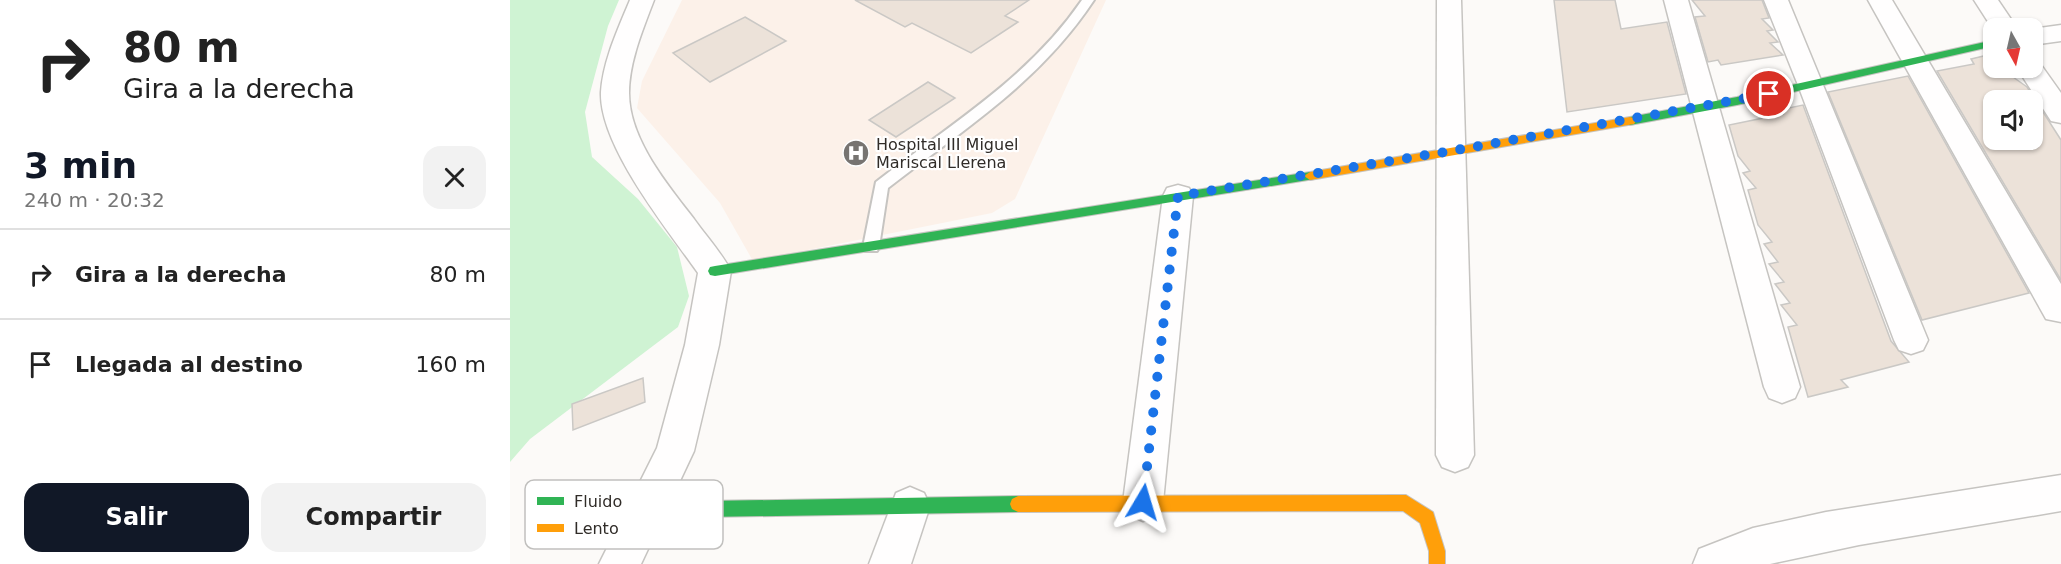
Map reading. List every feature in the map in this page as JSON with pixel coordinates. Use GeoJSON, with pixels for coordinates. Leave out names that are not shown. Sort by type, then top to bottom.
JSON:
{"type":"FeatureCollection","features":[{"type":"Feature","properties":{"kind":"street"},"geometry":{"type":"LineString","coordinates":[[642,0],[630,27],[614,95],[621,131],[662,197],[716,271],[702,345],[675,452],[661,480]]}},
{"type":"Feature","properties":{"kind":"street"},"geometry":{"type":"LineString","coordinates":[[1449,0],[1455,455]]}},
{"type":"Feature","properties":{"kind":"street"},"geometry":{"type":"LineString","coordinates":[[1676,0],[1782,387]]}},
{"type":"Feature","properties":{"kind":"street"},"geometry":{"type":"LineString","coordinates":[[1776,0],[1812,85],[1911,340]]}},
{"type":"Feature","properties":{"kind":"street"},"geometry":{"type":"LineString","coordinates":[[1880,0],[2058,309]]}},
{"type":"Feature","properties":{"kind":"street"},"geometry":{"type":"LineString","coordinates":[[1986,0],[1998,18]]}},
{"type":"Feature","properties":{"kind":"street"},"geometry":{"type":"LineString","coordinates":[[2043,35],[2061,33]]}},
{"type":"Feature","properties":{"kind":"street"},"geometry":{"type":"LineString","coordinates":[[716,271],[1451,151],[1704,107],[1812,85],[1912,58],[1983,46]]}},
{"type":"Feature","properties":{"kind":"street"},"geometry":{"type":"LineString","coordinates":[[2037,78],[2061,114]]}},
{"type":"Feature","properties":{"kind":"street"},"geometry":{"type":"LineString","coordinates":[[1143,502],[1178,196]]}},
{"type":"Feature","properties":{"kind":"street"},"geometry":{"type":"LineString","coordinates":[[1714,564],[1734,553],[1829,530],[2019,502],[2061,493]]}},
{"type":"Feature","properties":{"kind":"street"},"geometry":{"type":"LineString","coordinates":[[723,509],[1143,502],[1406,503],[1427,518],[1437,551],[1437,564]]}},
{"type":"Feature","properties":{"kind":"street"},"geometry":{"type":"LineString","coordinates":[[890,564],[910,506]]}},
{"type":"Feature","properties":{"kind":"street"},"geometry":{"type":"LineString","coordinates":[[620,564],[627,549]]}},
{"type":"Feature","properties":{"kind":"lane"},"geometry":{"type":"LineString","coordinates":[[871,247],[881,186],[926,149],[1006,93],[1073,27],[1088,0]]}},
{"type":"Feature","properties":{"kind":"shaded area","name":"Hospital III Miguel Mariscal Llerena"},"geometry":{"type":"Polygon","coordinates":[[[682,0],[1106,0],[1015,199],[992,213],[753,261],[720,203],[637,108],[642,81],[682,0]]]}},
{"type":"Feature","properties":{"kind":"green space"},"geometry":{"type":"Polygon","coordinates":[[[510,0],[619,0],[608,26],[585,112],[592,157],[638,199],[677,247],[689,296],[678,327],[530,439],[510,462],[510,0]]]}},
{"type":"Feature","properties":{"kind":"building"},"geometry":{"type":"Polygon","coordinates":[[[855,0],[1029,0],[1005,16],[1018,22],[971,53],[912,23],[905,27],[855,0]]]}},
{"type":"Feature","properties":{"kind":"building"},"geometry":{"type":"Polygon","coordinates":[[[1554,0],[1615,0],[1621,29],[1667,22],[1686,94],[1567,112],[1554,0]]]}},
{"type":"Feature","properties":{"kind":"building"},"geometry":{"type":"Polygon","coordinates":[[[1692,0],[1762,0],[1769,18],[1762,19],[1773,30],[1767,31],[1778,42],[1770,43],[1783,55],[1721,65],[1718,60],[1708,62],[1695,17],[1705,16],[1692,0]]]}},
{"type":"Feature","properties":{"kind":"building"},"geometry":{"type":"Polygon","coordinates":[[[745,17],[786,41],[710,82],[673,53],[745,17]]]}},
{"type":"Feature","properties":{"kind":"building"},"geometry":{"type":"Polygon","coordinates":[[[1983,56],[1983,78],[2014,78],[2029,90],[1983,90],[1983,149],[1937,71],[1974,64],[1971,59],[1983,56]]]}},
{"type":"Feature","properties":{"kind":"building"},"geometry":{"type":"Polygon","coordinates":[[[1908,76],[2029,293],[1922,320],[1828,92],[1908,76]]]}},
{"type":"Feature","properties":{"kind":"building"},"geometry":{"type":"Polygon","coordinates":[[[928,82],[955,98],[896,137],[869,120],[928,82]]]}},
{"type":"Feature","properties":{"kind":"building"},"geometry":{"type":"Polygon","coordinates":[[[1803,105],[1891,341],[1909,362],[1841,380],[1848,387],[1808,397],[1788,327],[1797,325],[1781,305],[1790,303],[1775,284],[1784,282],[1769,264],[1778,262],[1764,244],[1772,242],[1758,225],[1748,190],[1756,188],[1743,173],[1750,171],[1738,156],[1729,125],[1783,114],[1779,110],[1803,105]]]}},
{"type":"Feature","properties":{"kind":"building"},"geometry":{"type":"Polygon","coordinates":[[[2043,112],[2061,140],[2061,280],[1984,150],[2043,150],[2043,112]]]}},
{"type":"Feature","properties":{"kind":"building"},"geometry":{"type":"Polygon","coordinates":[[[643,378],[645,402],[573,430],[572,404],[643,378]]]}},
{"type":"Feature","properties":{"kind":"traffic: fast"},"geometry":{"type":"LineString","coordinates":[[1630,121],[1737,101],[1983,45]]}},
{"type":"Feature","properties":{"kind":"traffic: fast"},"geometry":{"type":"LineString","coordinates":[[715,271],[1310,176]]}},
{"type":"Feature","properties":{"kind":"traffic: fast"},"geometry":{"type":"LineString","coordinates":[[723,509],[1018,504]]}},
{"type":"Feature","properties":{"kind":"traffic: slow"},"geometry":{"type":"LineString","coordinates":[[1310,176],[1630,121]]}},
{"type":"Feature","properties":{"kind":"traffic: slow"},"geometry":{"type":"LineString","coordinates":[[1018,504],[1406,503],[1427,518],[1437,551],[1437,564]]}},
{"type":"Feature","properties":{"kind":"place","name":"Hospital III Miguel Mariscal Llerena"},"geometry":{"type":"Point","coordinates":[856,153]}},
{"type":"Feature","properties":{"kind":"route"},"geometry":{"type":"LineString","coordinates":[[1143,502],[1178,196],[1451,151],[1769,94]]}}]}
